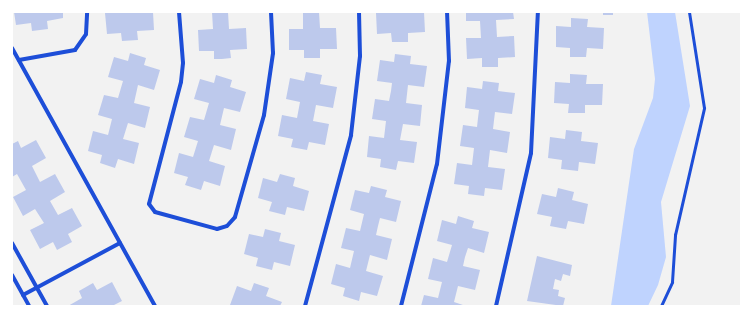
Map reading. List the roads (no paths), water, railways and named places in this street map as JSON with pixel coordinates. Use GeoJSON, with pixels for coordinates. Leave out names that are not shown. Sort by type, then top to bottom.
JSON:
{"type":"FeatureCollection","features":[{"type":"Feature","properties":{"kind":"street"},"geometry":{"type":"LineString","coordinates":[[19,60],[75,50],[86,34],[87,12]]}},
{"type":"Feature","properties":{"kind":"street"},"geometry":{"type":"LineString","coordinates":[[179,12],[183,63],[181,82],[149,204],[155,212],[217,229],[227,226],[235,217],[264,115],[273,53],[272,12]]}},
{"type":"Feature","properties":{"kind":"street"},"geometry":{"type":"LineString","coordinates":[[305,306],[351,135],[360,56],[359,12]]}},
{"type":"Feature","properties":{"kind":"street"},"geometry":{"type":"LineString","coordinates":[[400,306],[437,164],[449,61],[447,12]]}},
{"type":"Feature","properties":{"kind":"street"},"geometry":{"type":"LineString","coordinates":[[496,306],[531,153],[538,12]]}},
{"type":"Feature","properties":{"kind":"street"},"geometry":{"type":"LineString","coordinates":[[12,48],[155,306]]}},
{"type":"Feature","properties":{"kind":"street"},"geometry":{"type":"LineString","coordinates":[[12,243],[47,306]]}},
{"type":"Feature","properties":{"kind":"street"},"geometry":{"type":"LineString","coordinates":[[23,295],[120,243]]}},
{"type":"Feature","properties":{"kind":"street"},"geometry":{"type":"LineString","coordinates":[[12,275],[29,306]]}},
{"type":"Feature","properties":{"kind":"water"},"geometry":{"type":"Polygon","coordinates":[[[647,12],[675,12],[690,106],[661,202],[666,257],[658,285],[648,306],[611,306],[634,149],[653,98],[655,79],[647,12]]]}}]}
